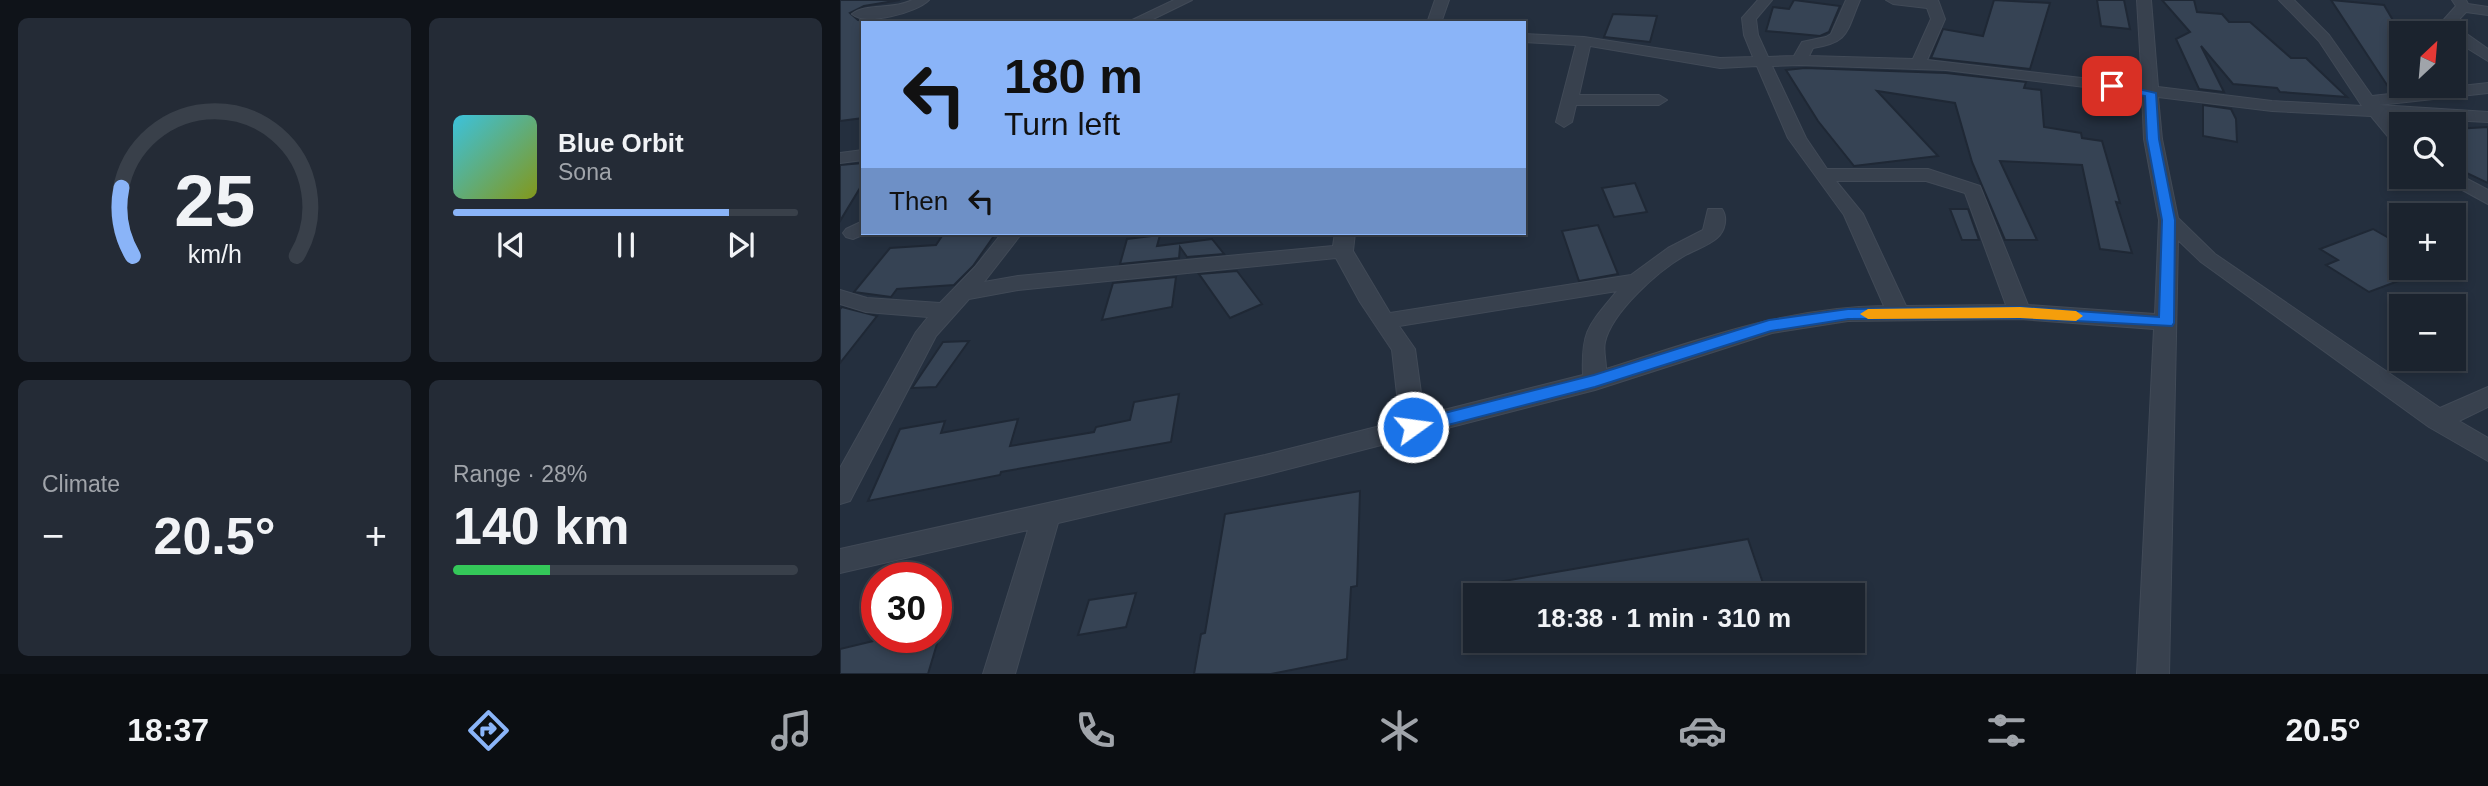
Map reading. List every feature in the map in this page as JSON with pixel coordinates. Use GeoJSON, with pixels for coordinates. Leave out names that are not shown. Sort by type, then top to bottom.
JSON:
{"type":"FeatureCollection","features":[{"type":"Feature","properties":{"kind":"street"},"geometry":{"type":"LineString","coordinates":[[859,14],[904,10],[922,0]]}},
{"type":"Feature","properties":{"kind":"street"},"geometry":{"type":"LineString","coordinates":[[1138,21],[1185,0]]}},
{"type":"Feature","properties":{"kind":"street"},"geometry":{"type":"LineString","coordinates":[[1435,21],[1442,0]]}},
{"type":"Feature","properties":{"kind":"street"},"geometry":{"type":"LineString","coordinates":[[1765,0],[1749,18],[1748,24],[1797,138],[1853,214],[1899,314]]}},
{"type":"Feature","properties":{"kind":"street"},"geometry":{"type":"LineString","coordinates":[[1799,60],[1807,45],[1814,41],[1830,41],[1837,36],[1853,0]]}},
{"type":"Feature","properties":{"kind":"street"},"geometry":{"type":"LineString","coordinates":[[1893,0],[1932,3],[1938,19],[1918,64]]}},
{"type":"Feature","properties":{"kind":"street"},"geometry":{"type":"LineString","coordinates":[[2144,0],[2153,139],[2169,220],[2153,674]]}},
{"type":"Feature","properties":{"kind":"street"},"geometry":{"type":"LineString","coordinates":[[2286,0],[2323,38],[2389,127]]}},
{"type":"Feature","properties":{"kind":"street"},"geometry":{"type":"LineString","coordinates":[[2449,21],[2461,3],[2488,11]]}},
{"type":"Feature","properties":{"kind":"street"},"geometry":{"type":"LineString","coordinates":[[1526,38],[1584,41],[1720,63],[1799,60],[1918,64],[2029,74],[2151,93],[2272,106],[2372,106],[2488,117]]}},
{"type":"Feature","properties":{"kind":"street"},"geometry":{"type":"LineString","coordinates":[[1564,122],[1584,41]]}},
{"type":"Feature","properties":{"kind":"street"},"geometry":{"type":"LineString","coordinates":[[2466,42],[2488,56]]}},
{"type":"Feature","properties":{"kind":"street"},"geometry":{"type":"LineString","coordinates":[[2372,106],[2488,88]]}},
{"type":"Feature","properties":{"kind":"street"},"geometry":{"type":"LineString","coordinates":[[1568,100],[1659,100]]}},
{"type":"Feature","properties":{"kind":"street"},"geometry":{"type":"LineString","coordinates":[[840,158],[861,155]]}},
{"type":"Feature","properties":{"kind":"street"},"geometry":{"type":"LineString","coordinates":[[1822,175],[1928,175],[1973,190],[2020,313]]}},
{"type":"Feature","properties":{"kind":"street"},"geometry":{"type":"LineString","coordinates":[[2466,185],[2488,198]]}},
{"type":"Feature","properties":{"kind":"street"},"geometry":{"type":"LineString","coordinates":[[1595,381],[1593,344],[1600,326],[1637,281],[1675,252],[1710,234],[1715,227],[1715,213]]}},
{"type":"Feature","properties":{"kind":"street"},"geometry":{"type":"LineString","coordinates":[[2169,220],[2208,258],[2438,420],[2488,452]]}},
{"type":"Feature","properties":{"kind":"street"},"geometry":{"type":"LineString","coordinates":[[840,493],[927,332],[982,272],[1010,235]]}},
{"type":"Feature","properties":{"kind":"street"},"geometry":{"type":"LineString","coordinates":[[962,293],[1018,283],[1344,242],[1385,321],[1404,349],[1413,427]]}},
{"type":"Feature","properties":{"kind":"street"},"geometry":{"type":"LineString","coordinates":[[1385,321],[1637,281]]}},
{"type":"Feature","properties":{"kind":"street"},"geometry":{"type":"LineString","coordinates":[[840,297],[866,305],[945,312]]}},
{"type":"Feature","properties":{"kind":"street"},"geometry":{"type":"LineString","coordinates":[[840,561],[1265,465],[1595,381],[1769,326],[1848,314],[2020,313],[2166,323]]}},
{"type":"Feature","properties":{"kind":"street"},"geometry":{"type":"LineString","coordinates":[[2438,420],[2488,396]]}},
{"type":"Feature","properties":{"kind":"street"},"geometry":{"type":"LineString","coordinates":[[999,674],[1046,514]]}},
{"type":"Feature","properties":{"kind":"building"},"geometry":{"type":"Polygon","coordinates":[[[840,0],[900,0],[864,6],[850,13],[858,20],[867,21],[861,21],[861,118],[840,121],[840,0]]]}},
{"type":"Feature","properties":{"kind":"building"},"geometry":{"type":"Polygon","coordinates":[[[1794,0],[1840,6],[1829,32],[1820,36],[1766,31],[1773,7],[1789,9],[1794,0]]]}},
{"type":"Feature","properties":{"kind":"building"},"geometry":{"type":"Polygon","coordinates":[[[1994,0],[2050,3],[2030,69],[1931,58],[1943,29],[1983,36],[1994,0]]]}},
{"type":"Feature","properties":{"kind":"building"},"geometry":{"type":"Polygon","coordinates":[[[2097,0],[2124,0],[2130,29],[2101,26],[2097,0]]]}},
{"type":"Feature","properties":{"kind":"building"},"geometry":{"type":"Polygon","coordinates":[[[2162,0],[2194,0],[2197,12],[2222,14],[2229,22],[2250,22],[2291,58],[2306,58],[2347,97],[2280,92],[2277,88],[2233,84],[2201,46],[2224,92],[2199,89],[2176,39],[2190,32],[2162,0]]]}},
{"type":"Feature","properties":{"kind":"building"},"geometry":{"type":"Polygon","coordinates":[[[2331,0],[2384,5],[2393,21],[2389,21],[2389,88],[2331,0]]]}},
{"type":"Feature","properties":{"kind":"building"},"geometry":{"type":"Polygon","coordinates":[[[1613,14],[1657,16],[1650,42],[1604,37],[1613,14]]]}},
{"type":"Feature","properties":{"kind":"building"},"geometry":{"type":"Polygon","coordinates":[[[1805,68],[1946,73],[2026,82],[2024,88],[2041,90],[2044,127],[2081,133],[2082,138],[2102,141],[2120,203],[2116,202],[2132,253],[2100,249],[2082,165],[2000,161],[2037,240],[2005,240],[1972,162],[1955,103],[1877,91],[1938,156],[1854,166],[1818,121],[1786,70],[1805,68]]]}},
{"type":"Feature","properties":{"kind":"building"},"geometry":{"type":"Polygon","coordinates":[[[2203,105],[2231,109],[2236,119],[2237,142],[2203,136],[2203,105]]]}},
{"type":"Feature","properties":{"kind":"building"},"geometry":{"type":"Polygon","coordinates":[[[2488,127],[2488,183],[2466,173],[2466,128],[2488,127]]]}},
{"type":"Feature","properties":{"kind":"building"},"geometry":{"type":"Polygon","coordinates":[[[861,163],[861,186],[840,221],[840,165],[861,163]]]}},
{"type":"Feature","properties":{"kind":"building"},"geometry":{"type":"Polygon","coordinates":[[[1635,183],[1647,212],[1614,217],[1602,188],[1635,183]]]}},
{"type":"Feature","properties":{"kind":"building"},"geometry":{"type":"Polygon","coordinates":[[[1950,209],[1968,209],[1979,240],[1962,240],[1950,209]]]}},
{"type":"Feature","properties":{"kind":"building"},"geometry":{"type":"Polygon","coordinates":[[[1598,225],[1618,274],[1579,281],[1562,231],[1598,225]]]}},
{"type":"Feature","properties":{"kind":"building"},"geometry":{"type":"Polygon","coordinates":[[[2373,229],[2389,238],[2389,280],[2401,280],[2369,292],[2326,265],[2338,260],[2320,249],[2373,229]]]}},
{"type":"Feature","properties":{"kind":"building"},"geometry":{"type":"Polygon","coordinates":[[[995,235],[973,266],[954,285],[897,289],[891,297],[854,292],[890,248],[936,245],[942,236],[995,235]]]}},
{"type":"Feature","properties":{"kind":"building"},"geometry":{"type":"Polygon","coordinates":[[[1160,235],[1157,246],[1212,239],[1224,254],[1187,257],[1180,247],[1179,258],[1120,264],[1127,239],[1160,235]]]}},
{"type":"Feature","properties":{"kind":"building"},"geometry":{"type":"Polygon","coordinates":[[[1237,271],[1262,304],[1230,318],[1199,274],[1237,271]]]}},
{"type":"Feature","properties":{"kind":"building"},"geometry":{"type":"Polygon","coordinates":[[[1176,277],[1172,307],[1102,320],[1113,283],[1176,277]]]}},
{"type":"Feature","properties":{"kind":"building"},"geometry":{"type":"Polygon","coordinates":[[[842,307],[877,316],[840,363],[840,309],[842,307]]]}},
{"type":"Feature","properties":{"kind":"building"},"geometry":{"type":"Polygon","coordinates":[[[969,341],[936,387],[912,388],[943,342],[969,341]]]}},
{"type":"Feature","properties":{"kind":"building"},"geometry":{"type":"Polygon","coordinates":[[[1179,394],[1171,442],[1001,472],[1000,475],[868,501],[900,429],[945,421],[941,433],[1018,419],[1010,446],[1094,432],[1096,427],[1130,420],[1134,402],[1179,394]]]}},
{"type":"Feature","properties":{"kind":"building"},"geometry":{"type":"Polygon","coordinates":[[[1360,491],[1357,586],[1351,587],[1347,659],[1271,674],[1194,674],[1201,634],[1205,633],[1225,514],[1360,491]]]}},
{"type":"Feature","properties":{"kind":"building"},"geometry":{"type":"Polygon","coordinates":[[[1748,539],[1763,583],[1492,583],[1748,539]]]}},
{"type":"Feature","properties":{"kind":"building"},"geometry":{"type":"Polygon","coordinates":[[[1136,593],[1126,627],[1078,635],[1089,600],[1136,593]]]}},
{"type":"Feature","properties":{"kind":"building"},"geometry":{"type":"Polygon","coordinates":[[[861,644],[861,653],[934,653],[928,674],[840,674],[840,649],[861,644]]]}},
{"type":"Feature","properties":{"kind":"slow traffic"},"geometry":{"type":"LineString","coordinates":[[1868,314],[2020,313],[2076,316]]}},
{"type":"Feature","properties":{"kind":"route"},"geometry":{"type":"LineString","coordinates":[[1413,427],[1595,381],[1769,326],[1848,314],[2020,313],[2166,323],[2169,220],[2153,139],[2151,93],[2112,86]]}}]}
